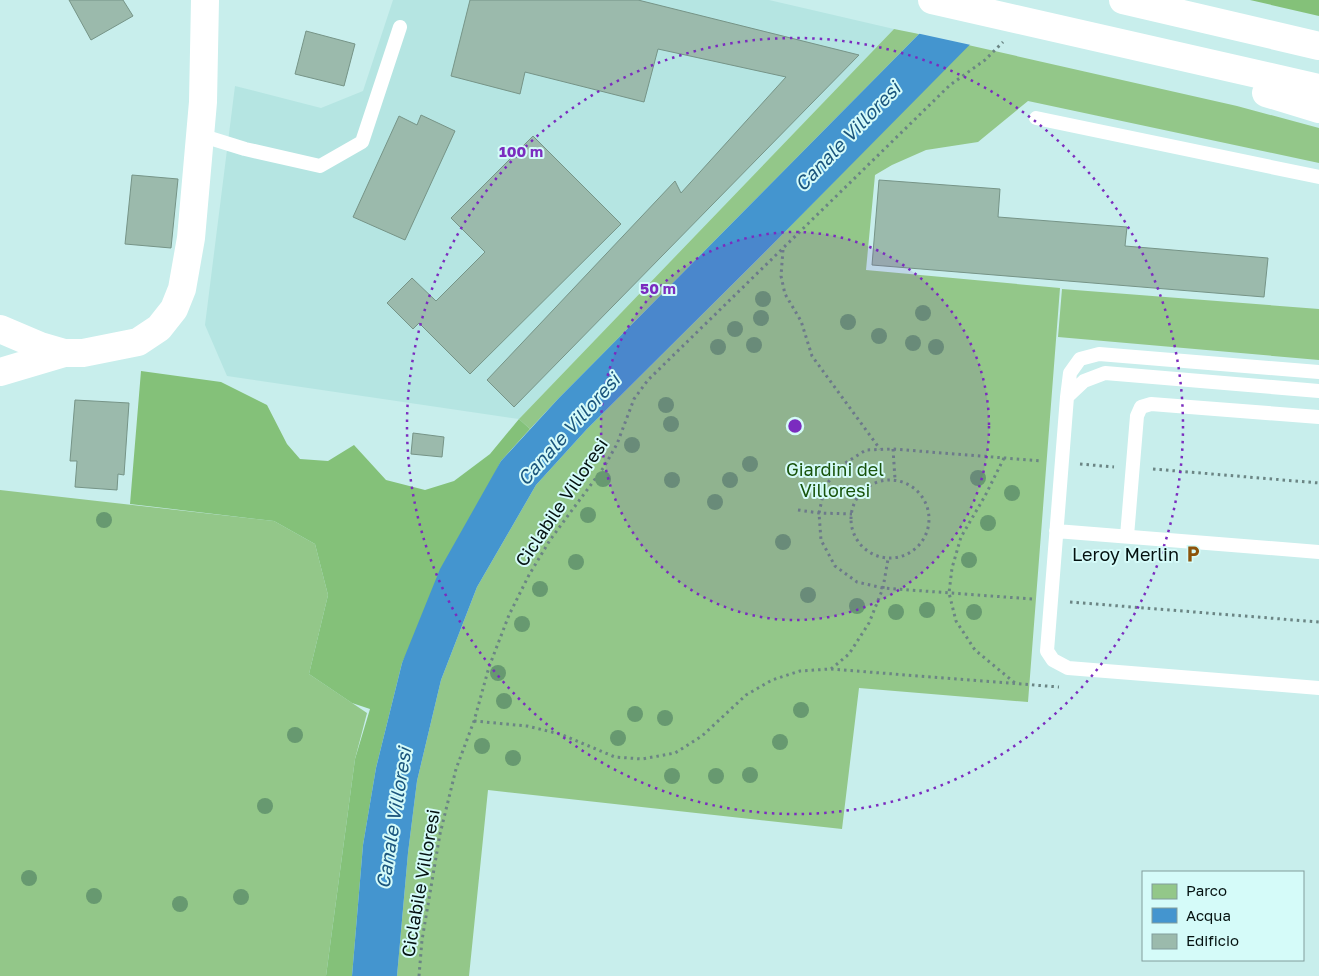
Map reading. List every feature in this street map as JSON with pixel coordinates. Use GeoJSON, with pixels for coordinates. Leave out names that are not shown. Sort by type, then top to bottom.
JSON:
{"type":"FeatureCollection","features":[{"type":"Feature","properties":{"kind":"highway"},"geometry":{"type":"LineString","coordinates":[[932,0],[1319,88]]}},
{"type":"Feature","properties":{"kind":"highway"},"geometry":{"type":"LineString","coordinates":[[1122,0],[1319,46]]}},
{"type":"Feature","properties":{"kind":"highway"},"geometry":{"type":"LineString","coordinates":[[0,372],[64,353],[83,352],[138,342],[159,328],[174,309],[182,289],[191,238],[203,102],[204,3]]}},
{"type":"Feature","properties":{"kind":"highway"},"geometry":{"type":"LineString","coordinates":[[1032,22],[1319,109]]}},
{"type":"Feature","properties":{"kind":"highway"},"geometry":{"type":"LineString","coordinates":[[0,329],[40,346],[64,353]]}},
{"type":"Feature","properties":{"kind":"lane"},"geometry":{"type":"LineString","coordinates":[[200,135],[245,149],[320,166],[362,142],[400,27]]}},
{"type":"Feature","properties":{"kind":"lane"},"geometry":{"type":"LineString","coordinates":[[1036,118],[1319,177]]}},
{"type":"Feature","properties":{"kind":"lane"},"geometry":{"type":"LineString","coordinates":[[1319,372],[1099,354],[1080,359],[1070,373],[1067,398],[1047,651],[1053,660],[1068,668],[1319,688]]}},
{"type":"Feature","properties":{"kind":"lane"},"geometry":{"type":"LineString","coordinates":[[1067,398],[1084,380],[1105,373],[1319,391]]}},
{"type":"Feature","properties":{"kind":"lane"},"geometry":{"type":"LineString","coordinates":[[1127,536],[1137,416],[1141,407],[1151,404],[1319,417]]}},
{"type":"Feature","properties":{"kind":"lane"},"geometry":{"type":"LineString","coordinates":[[1056,531],[1319,552]]}},
{"type":"Feature","properties":{"kind":"path","name":"Ciclabile Villoresi"},"geometry":{"type":"LineString","coordinates":[[419,976],[422,940],[440,834],[456,769],[474,721],[489,667],[509,615],[529,574],[550,540],[604,467],[617,444],[634,399],[648,380],[950,86],[985,60]]}},
{"type":"Feature","properties":{"kind":"path"},"geometry":{"type":"LineString","coordinates":[[783,250],[781,276],[785,294],[801,321],[812,356],[880,449]]}},
{"type":"Feature","properties":{"kind":"path"},"geometry":{"type":"LineString","coordinates":[[892,449],[895,479]]}},
{"type":"Feature","properties":{"kind":"path"},"geometry":{"type":"LineString","coordinates":[[1004,458],[961,537],[952,568],[949,593],[956,621],[975,650],[1016,684]]}},
{"type":"Feature","properties":{"kind":"path"},"geometry":{"type":"LineString","coordinates":[[895,479],[914,487],[927,502],[930,522],[926,536],[911,553],[898,558],[888,559],[870,553],[856,540],[851,523],[852,514],[853,506],[859,494],[865,488],[877,481],[895,479]]}},
{"type":"Feature","properties":{"kind":"path"},"geometry":{"type":"LineString","coordinates":[[798,510],[852,514]]}},
{"type":"Feature","properties":{"kind":"path"},"geometry":{"type":"LineString","coordinates":[[830,669],[849,654],[869,623],[883,588],[888,559]]}},
{"type":"Feature","properties":{"kind":"path"},"geometry":{"type":"LineString","coordinates":[[474,721],[527,726],[560,734],[616,757],[642,759],[675,753],[702,736],[746,696],[772,680],[800,671],[830,669],[1064,688]]}},
{"type":"Feature","properties":{"kind":"shaded area"},"geometry":{"type":"Polygon","coordinates":[[[393,0],[769,0],[894,29],[519,419],[227,376],[205,325],[235,86],[321,108],[363,91],[393,0]]]}},
{"type":"Feature","properties":{"kind":"green space"},"geometry":{"type":"Polygon","coordinates":[[[1250,0],[1319,0],[1319,16],[1250,0]]]}},
{"type":"Feature","properties":{"kind":"green space"},"geometry":{"type":"Polygon","coordinates":[[[894,29],[919,34],[530,429],[519,419],[894,29]]]}},
{"type":"Feature","properties":{"kind":"green space","name":"Giardini del Villoresi"},"geometry":{"type":"Polygon","coordinates":[[[968,45],[1237,106],[1319,128],[1319,163],[1028,101],[978,142],[926,150],[875,175],[866,270],[1060,288],[1028,702],[859,688],[842,829],[488,790],[469,976],[397,976],[408,853],[417,781],[441,680],[477,587],[536,485],[587,429],[758,259],[968,45]]]}},
{"type":"Feature","properties":{"kind":"green space"},"geometry":{"type":"Polygon","coordinates":[[[1062,289],[1319,309],[1319,360],[1058,337],[1062,289]]]}},
{"type":"Feature","properties":{"kind":"green space"},"geometry":{"type":"Polygon","coordinates":[[[141,371],[221,382],[267,405],[287,444],[300,459],[328,461],[354,445],[386,480],[425,490],[454,481],[490,454],[519,419],[530,429],[501,461],[402,663],[376,768],[363,845],[352,976],[326,976],[355,759],[370,709],[352,703],[309,674],[328,595],[315,544],[274,521],[130,504],[141,371]]]}},
{"type":"Feature","properties":{"kind":"green space"},"geometry":{"type":"Polygon","coordinates":[[[0,490],[274,521],[315,544],[328,595],[309,674],[367,713],[355,759],[326,976],[0,976],[0,490]]]}},
{"type":"Feature","properties":{"kind":"water","name":"Canale Villoresi"},"geometry":{"type":"Polygon","coordinates":[[[950,0],[1014,0],[587,429],[536,485],[477,587],[441,680],[417,781],[408,853],[397,976],[352,976],[363,845],[376,768],[402,663],[440,569],[501,461],[558,399],[919,34],[950,0]]]}},
{"type":"Feature","properties":{"kind":"pier"},"geometry":{"type":"Polygon","coordinates":[[[947,0],[1016,0],[971,45],[916,33],[947,0]]]}},
{"type":"Feature","properties":{"kind":"building"},"geometry":{"type":"Polygon","coordinates":[[[69,0],[123,0],[133,16],[91,40],[69,0]]]}},
{"type":"Feature","properties":{"kind":"building"},"geometry":{"type":"Polygon","coordinates":[[[470,0],[638,0],[859,55],[514,407],[487,380],[675,181],[681,193],[786,77],[658,49],[644,102],[525,72],[520,94],[451,76],[470,0]]]}},
{"type":"Feature","properties":{"kind":"building"},"geometry":{"type":"Polygon","coordinates":[[[306,31],[355,44],[344,86],[295,74],[306,31]]]}},
{"type":"Feature","properties":{"kind":"building"},"geometry":{"type":"Polygon","coordinates":[[[421,115],[455,131],[405,240],[353,217],[399,116],[417,125],[421,115]]]}},
{"type":"Feature","properties":{"kind":"building"},"geometry":{"type":"Polygon","coordinates":[[[533,136],[621,224],[470,374],[419,323],[413,329],[387,303],[412,278],[436,301],[485,252],[451,218],[533,136]]]}},
{"type":"Feature","properties":{"kind":"building"},"geometry":{"type":"Polygon","coordinates":[[[132,175],[178,179],[171,248],[125,244],[132,175]]]}},
{"type":"Feature","properties":{"kind":"building"},"geometry":{"type":"Polygon","coordinates":[[[879,180],[1000,189],[998,217],[1127,227],[1125,246],[1268,258],[1264,297],[872,265],[879,180]]]}},
{"type":"Feature","properties":{"kind":"building"},"geometry":{"type":"Polygon","coordinates":[[[75,400],[129,403],[124,475],[118,474],[117,490],[75,487],[77,461],[70,461],[75,400]]]}},
{"type":"Feature","properties":{"kind":"building"},"geometry":{"type":"Polygon","coordinates":[[[413,433],[444,437],[442,457],[411,454],[413,433]]]}},
{"type":"Feature","properties":{"kind":"place","name":"Leroy Merlin"},"geometry":{"type":"Point","coordinates":[1193,554]}}]}
